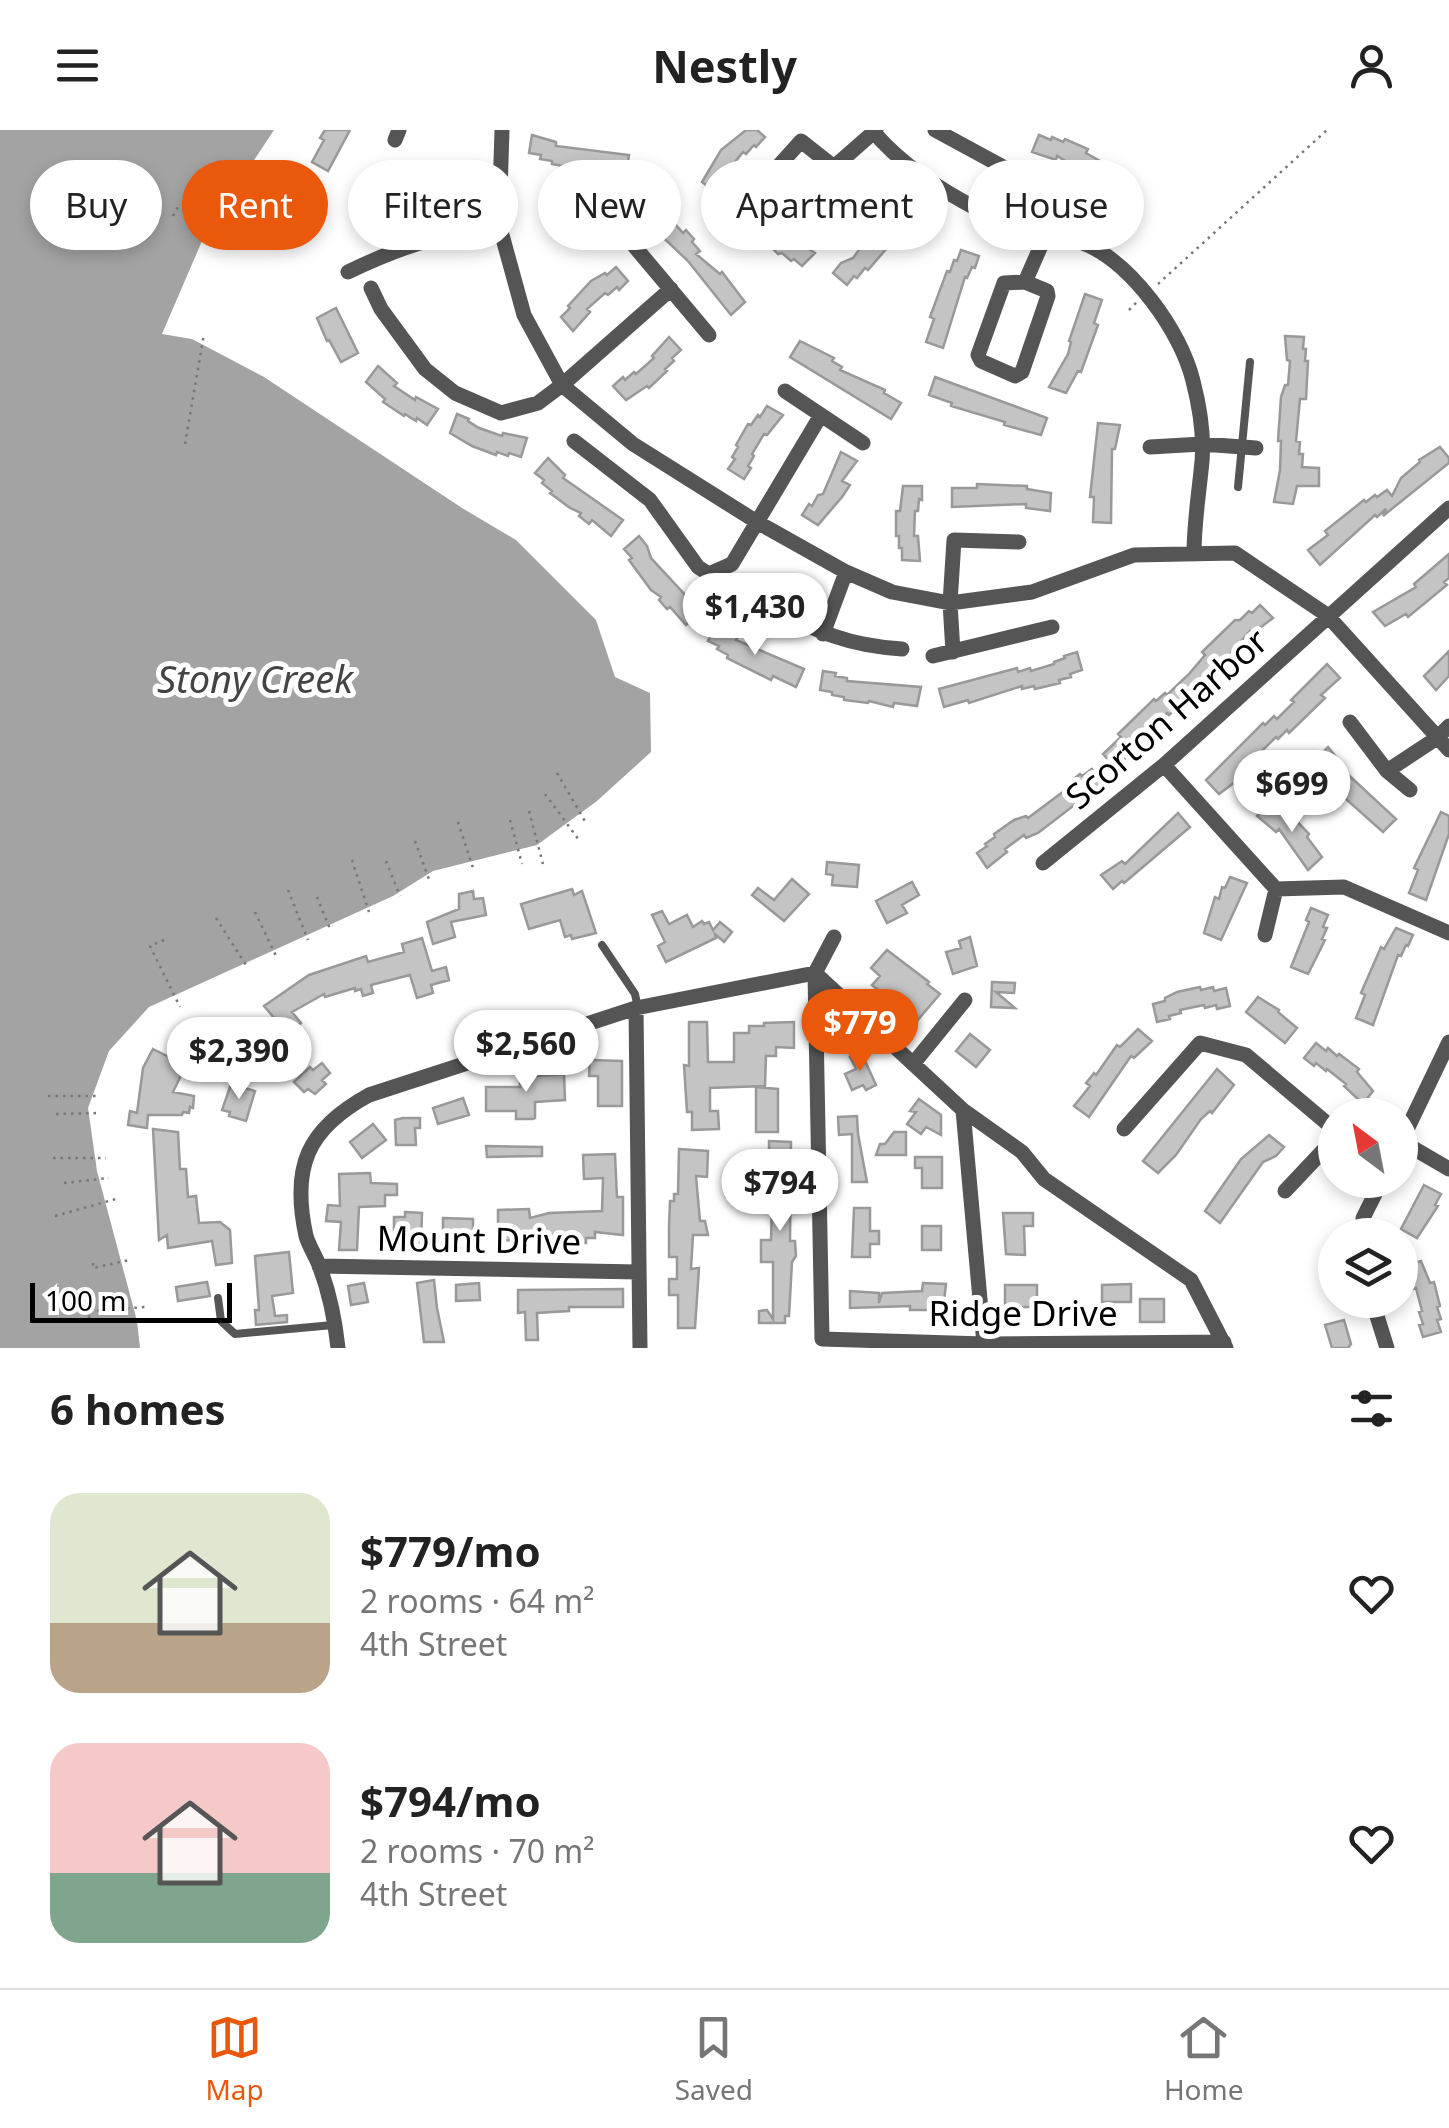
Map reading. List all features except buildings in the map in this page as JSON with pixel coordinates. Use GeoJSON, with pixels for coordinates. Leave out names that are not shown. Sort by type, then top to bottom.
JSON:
{"type":"FeatureCollection","features":[{"type":"Feature","properties":{"kind":"street"},"geometry":{"type":"LineString","coordinates":[[501,160],[502,130]]}},
{"type":"Feature","properties":{"kind":"street"},"geometry":{"type":"LineString","coordinates":[[936,130],[990,160]]}},
{"type":"Feature","properties":{"kind":"street"},"geometry":{"type":"LineString","coordinates":[[842,160],[874,131],[911,167],[968,202]]}},
{"type":"Feature","properties":{"kind":"street"},"geometry":{"type":"LineString","coordinates":[[802,141],[834,167],[856,190],[832,218],[775,170],[802,141]]}},
{"type":"Feature","properties":{"kind":"street"},"geometry":{"type":"LineString","coordinates":[[348,272],[398,250]]}},
{"type":"Feature","properties":{"kind":"street"},"geometry":{"type":"LineString","coordinates":[[506,250],[524,315],[562,386],[633,444],[758,522],[846,572],[892,592],[950,603],[1032,592],[1134,555],[1236,554],[1326,615],[1445,738],[1387,771]]}},
{"type":"Feature","properties":{"kind":"street"},"geometry":{"type":"LineString","coordinates":[[638,250],[709,334]]}},
{"type":"Feature","properties":{"kind":"street"},"geometry":{"type":"LineString","coordinates":[[1026,282],[1039,250]]}},
{"type":"Feature","properties":{"kind":"street"},"geometry":{"type":"LineString","coordinates":[[1094,250],[1138,282],[1176,336],[1193,380],[1202,444],[1194,554]]}},
{"type":"Feature","properties":{"kind":"street"},"geometry":{"type":"LineString","coordinates":[[1026,282],[1046,291],[1048,296],[1022,372],[1015,376],[978,356],[1004,284],[1026,282]]}},
{"type":"Feature","properties":{"kind":"street"},"geometry":{"type":"LineString","coordinates":[[371,288],[426,369],[456,393],[502,413],[538,403],[562,386],[671,290]]}},
{"type":"Feature","properties":{"kind":"street"},"geometry":{"type":"LineString","coordinates":[[785,391],[862,443]]}},
{"type":"Feature","properties":{"kind":"street"},"geometry":{"type":"LineString","coordinates":[[574,441],[650,500],[698,566],[709,574],[732,564],[821,415]]}},
{"type":"Feature","properties":{"kind":"street"},"geometry":{"type":"LineString","coordinates":[[1150,447],[1202,444],[1248,448]]}},
{"type":"Feature","properties":{"kind":"street","name":"Scorton Harbor"},"geometry":{"type":"LineString","coordinates":[[1043,863],[1164,766],[1326,615],[1449,508]]}},
{"type":"Feature","properties":{"kind":"street"},"geometry":{"type":"LineString","coordinates":[[953,652],[950,603],[954,540],[1019,542]]}},
{"type":"Feature","properties":{"kind":"street"},"geometry":{"type":"LineString","coordinates":[[823,634],[846,572]]}},
{"type":"Feature","properties":{"kind":"street"},"geometry":{"type":"LineString","coordinates":[[760,602],[823,634],[862,646],[902,649]]}},
{"type":"Feature","properties":{"kind":"street"},"geometry":{"type":"LineString","coordinates":[[933,656],[1052,627]]}},
{"type":"Feature","properties":{"kind":"street"},"geometry":{"type":"LineString","coordinates":[[1350,722],[1387,771],[1410,790]]}},
{"type":"Feature","properties":{"kind":"street"},"geometry":{"type":"LineString","coordinates":[[1164,766],[1276,889],[1344,887],[1449,933]]}},
{"type":"Feature","properties":{"kind":"street"},"geometry":{"type":"LineString","coordinates":[[1264,935],[1276,889]]}},
{"type":"Feature","properties":{"kind":"street"},"geometry":{"type":"LineString","coordinates":[[816,973],[834,938]]}},
{"type":"Feature","properties":{"kind":"street"},"geometry":{"type":"LineString","coordinates":[[338,1348],[336,1325],[307,1239],[300,1177],[314,1138],[338,1113],[369,1095],[638,1008],[816,973]]}},
{"type":"Feature","properties":{"kind":"street"},"geometry":{"type":"LineString","coordinates":[[816,973],[962,1110],[1022,1152],[1044,1179],[1191,1280],[1225,1345]]}},
{"type":"Feature","properties":{"kind":"street","name":"Ridge Drive"},"geometry":{"type":"LineString","coordinates":[[816,973],[822,1339],[1225,1345]]}},
{"type":"Feature","properties":{"kind":"street"},"geometry":{"type":"LineString","coordinates":[[913,1064],[965,1000]]}},
{"type":"Feature","properties":{"kind":"street"},"geometry":{"type":"LineString","coordinates":[[638,1008],[640,1348]]}},
{"type":"Feature","properties":{"kind":"street"},"geometry":{"type":"LineString","coordinates":[[1124,1129],[1200,1042],[1246,1055],[1318,1116]]}},
{"type":"Feature","properties":{"kind":"street"},"geometry":{"type":"LineString","coordinates":[[1418,1105],[1449,1042]]}},
{"type":"Feature","properties":{"kind":"street"},"geometry":{"type":"LineString","coordinates":[[962,1110],[984,1344]]}},
{"type":"Feature","properties":{"kind":"street"},"geometry":{"type":"LineString","coordinates":[[1418,1152],[1449,1170]]}},
{"type":"Feature","properties":{"kind":"street"},"geometry":{"type":"LineString","coordinates":[[1285,1191],[1318,1156]]}},
{"type":"Feature","properties":{"kind":"street","name":"Mount Drive"},"geometry":{"type":"LineString","coordinates":[[319,1266],[638,1272]]}},
{"type":"Feature","properties":{"kind":"street"},"geometry":{"type":"LineString","coordinates":[[1378,1318],[1387,1348]]}},
{"type":"Feature","properties":{"kind":"lane"},"geometry":{"type":"LineString","coordinates":[[1238,488],[1248,448],[1250,362]]}},
{"type":"Feature","properties":{"kind":"lane"},"geometry":{"type":"LineString","coordinates":[[602,945],[634,994],[638,1008]]}},
{"type":"Feature","properties":{"kind":"lane"},"geometry":{"type":"LineString","coordinates":[[218,1298],[221,1321],[235,1334],[336,1325]]}},
{"type":"Feature","properties":{"kind":"path"},"geometry":{"type":"LineString","coordinates":[[1129,310],[1327,130]]}},
{"type":"Feature","properties":{"kind":"path"},"geometry":{"type":"LineString","coordinates":[[173,216],[178,208],[182,210]]}},
{"type":"Feature","properties":{"kind":"path"},"geometry":{"type":"LineString","coordinates":[[185,444],[204,334]]}},
{"type":"Feature","properties":{"kind":"path"},"geometry":{"type":"LineString","coordinates":[[556,774],[586,823]]}},
{"type":"Feature","properties":{"kind":"path"},"geometry":{"type":"LineString","coordinates":[[544,794],[578,840]]}},
{"type":"Feature","properties":{"kind":"path"},"geometry":{"type":"LineString","coordinates":[[529,811],[542,864]]}},
{"type":"Feature","properties":{"kind":"path"},"geometry":{"type":"LineString","coordinates":[[510,820],[522,864]]}},
{"type":"Feature","properties":{"kind":"path"},"geometry":{"type":"LineString","coordinates":[[458,822],[474,870]]}},
{"type":"Feature","properties":{"kind":"path"},"geometry":{"type":"LineString","coordinates":[[416,841],[430,882]]}},
{"type":"Feature","properties":{"kind":"path"},"geometry":{"type":"LineString","coordinates":[[352,860],[369,912]]}},
{"type":"Feature","properties":{"kind":"path"},"geometry":{"type":"LineString","coordinates":[[386,861],[400,896]]}},
{"type":"Feature","properties":{"kind":"path"},"geometry":{"type":"LineString","coordinates":[[288,890],[308,940]]}},
{"type":"Feature","properties":{"kind":"path"},"geometry":{"type":"LineString","coordinates":[[318,897],[330,929]]}},
{"type":"Feature","properties":{"kind":"path"},"geometry":{"type":"LineString","coordinates":[[255,912],[276,956]]}},
{"type":"Feature","properties":{"kind":"path"},"geometry":{"type":"LineString","coordinates":[[216,918],[246,966]]}},
{"type":"Feature","properties":{"kind":"path"},"geometry":{"type":"LineString","coordinates":[[164,940],[150,946],[180,1007]]}},
{"type":"Feature","properties":{"kind":"path"},"geometry":{"type":"LineString","coordinates":[[48,1096],[96,1096]]}},
{"type":"Feature","properties":{"kind":"path"},"geometry":{"type":"LineString","coordinates":[[56,1114],[101,1113]]}},
{"type":"Feature","properties":{"kind":"path"},"geometry":{"type":"LineString","coordinates":[[52,1158],[106,1158]]}},
{"type":"Feature","properties":{"kind":"path"},"geometry":{"type":"LineString","coordinates":[[64,1184],[109,1178]]}},
{"type":"Feature","properties":{"kind":"path"},"geometry":{"type":"LineString","coordinates":[[55,1216],[116,1199]]}},
{"type":"Feature","properties":{"kind":"path"},"geometry":{"type":"LineString","coordinates":[[92,1263],[94,1268],[129,1260]]}},
{"type":"Feature","properties":{"kind":"path"},"geometry":{"type":"LineString","coordinates":[[89,1318],[89,1311],[146,1306]]}},
{"type":"Feature","properties":{"kind":"water","name":"Stony Creek"},"geometry":{"type":"Polygon","coordinates":[[[0,130],[274,130],[254,160],[182,160],[182,250],[198,250],[162,334],[192,339],[264,377],[516,540],[596,620],[615,677],[650,693],[651,752],[597,801],[537,845],[433,871],[393,896],[149,1007],[109,1051],[88,1108],[97,1171],[137,1321],[140,1348],[0,1348],[0,130]]]}}]}
